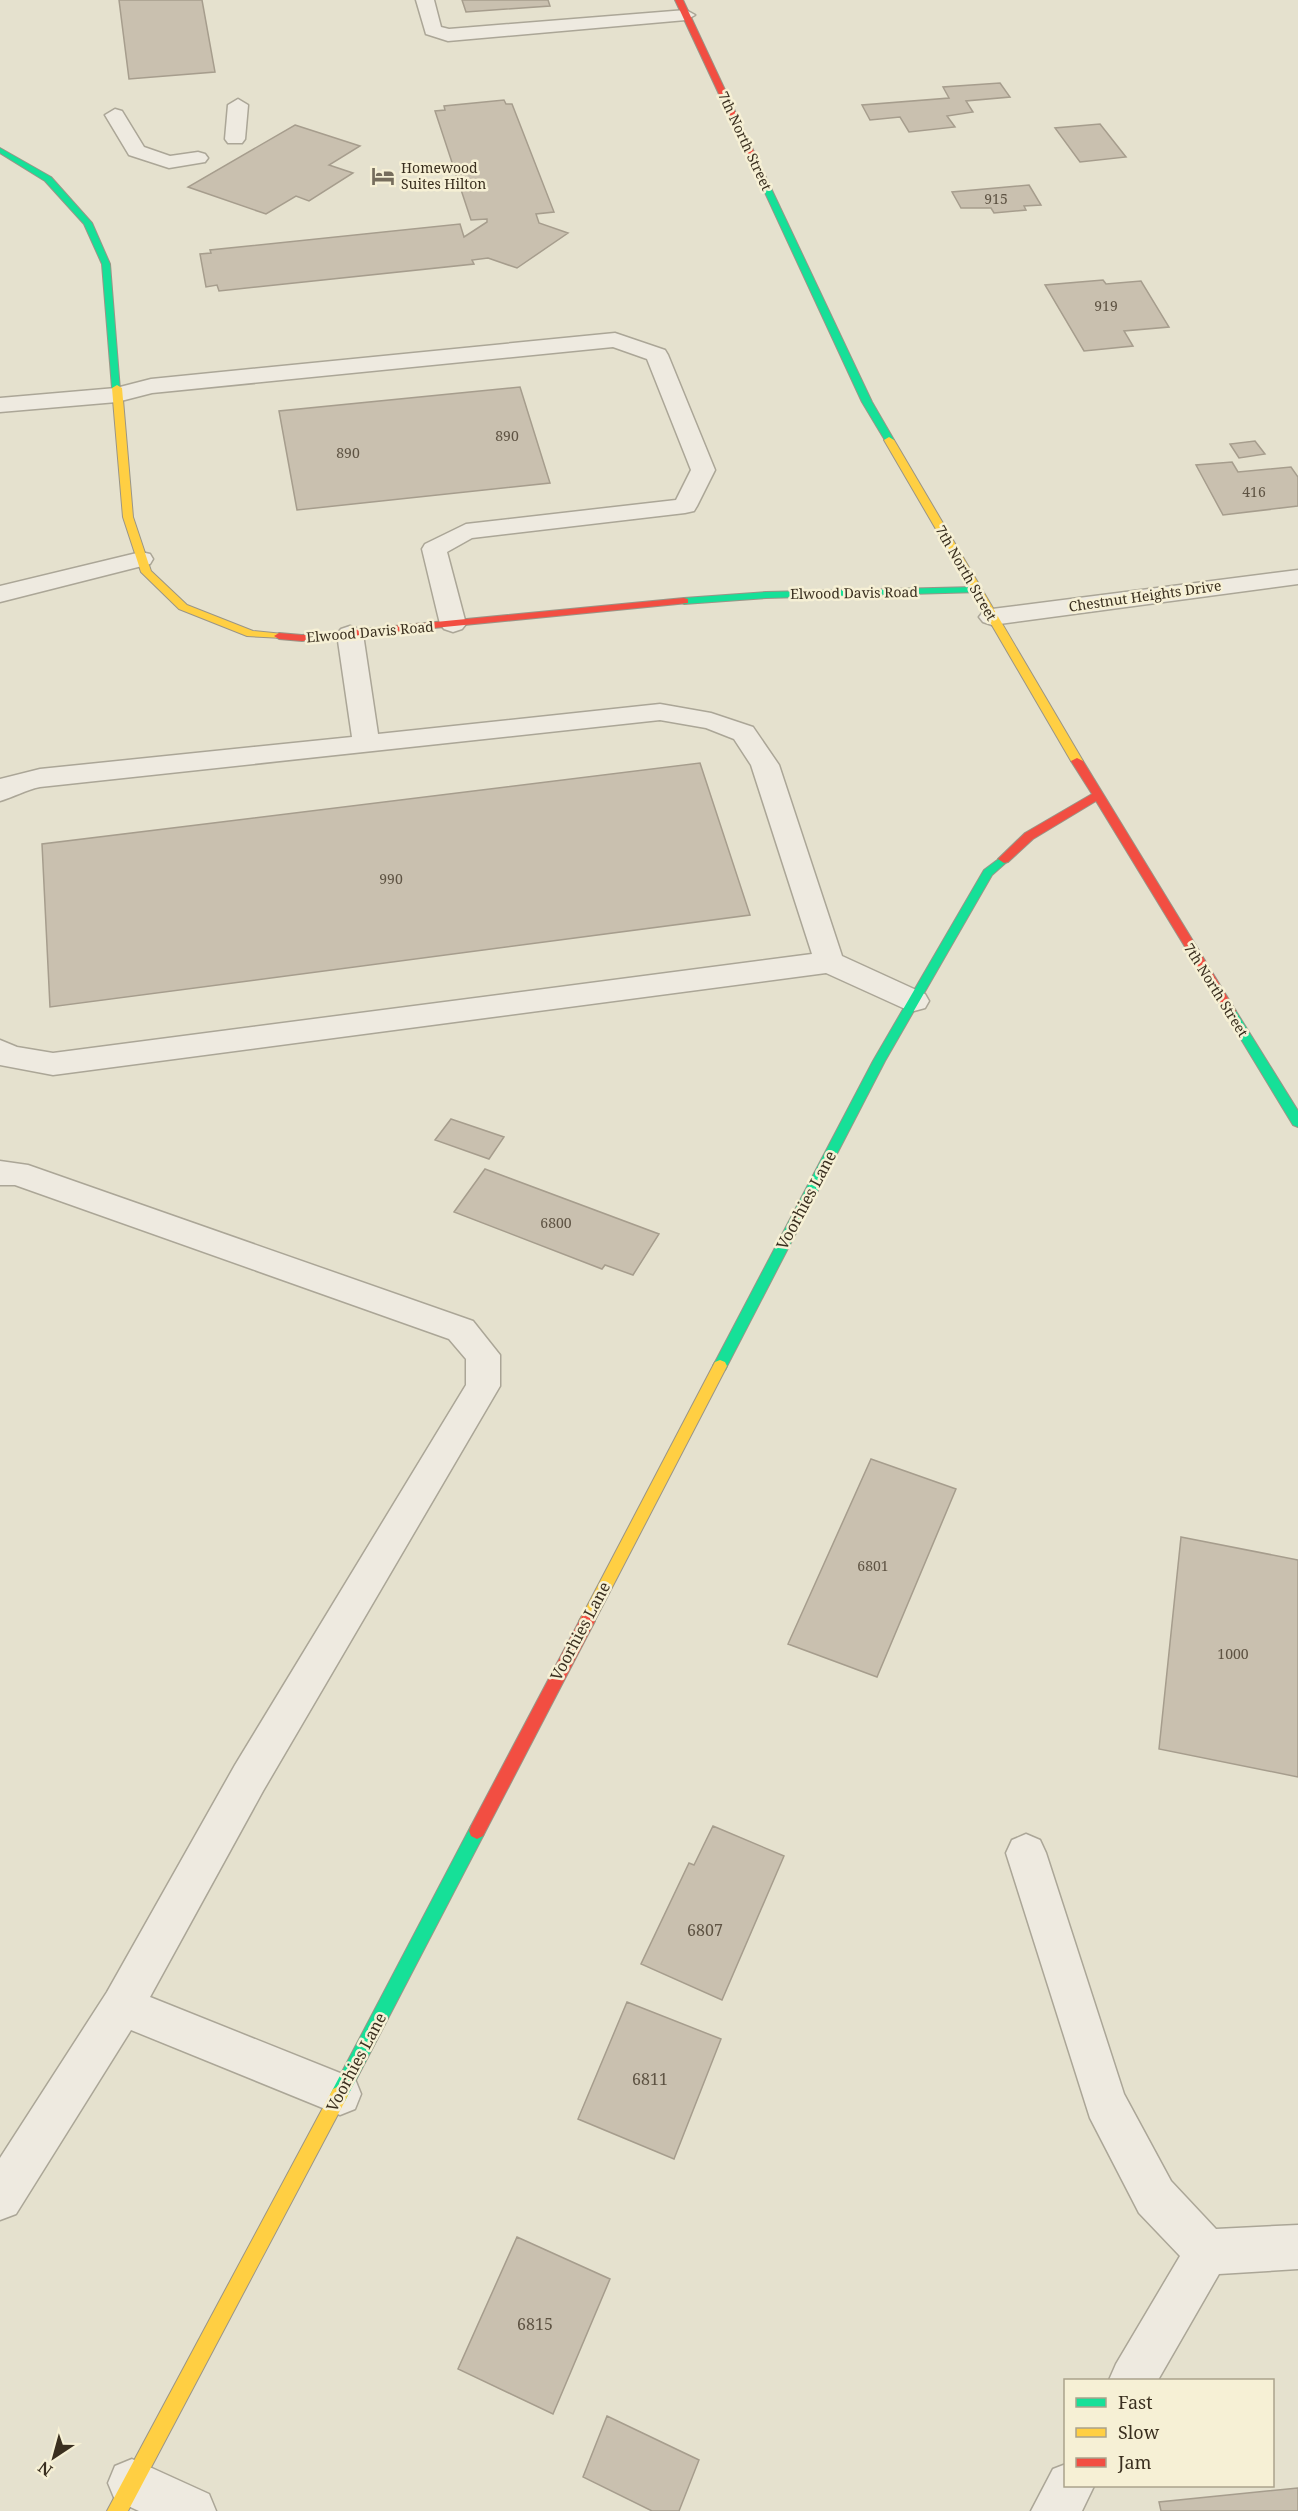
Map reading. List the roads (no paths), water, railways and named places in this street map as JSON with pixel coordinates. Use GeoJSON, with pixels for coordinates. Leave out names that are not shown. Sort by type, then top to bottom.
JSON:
{"type":"FeatureCollection","features":[{"type":"Feature","properties":{"kind":"street"},"geometry":{"type":"LineString","coordinates":[[425,0],[433,30],[448,35],[683,7]]}},
{"type":"Feature","properties":{"kind":"street","name":"7th North Street"},"geometry":{"type":"LineString","coordinates":[[683,7],[867,402],[1097,796],[1298,1122]]}},
{"type":"Feature","properties":{"kind":"street"},"geometry":{"type":"LineString","coordinates":[[235,139],[238,105]]}},
{"type":"Feature","properties":{"kind":"street"},"geometry":{"type":"LineString","coordinates":[[115,115],[136,151],[168,162],[198,158]]}},
{"type":"Feature","properties":{"kind":"street","name":"Elwood Davis Road"},"geometry":{"type":"LineString","coordinates":[[0,150],[48,179],[88,224],[106,264],[128,517],[146,572],[183,607],[251,634],[302,638],[623,606],[766,595],[976,590]]}},
{"type":"Feature","properties":{"kind":"street"},"geometry":{"type":"LineString","coordinates":[[0,405],[117,395],[151,386],[615,340],[657,355],[703,470],[685,506],[466,531],[434,549],[453,624]]}},
{"type":"Feature","properties":{"kind":"street"},"geometry":{"type":"LineString","coordinates":[[0,594],[141,559]]}},
{"type":"Feature","properties":{"kind":"street","name":"Chestnut Heights Drive"},"geometry":{"type":"LineString","coordinates":[[992,617],[1298,577]]}},
{"type":"Feature","properties":{"kind":"street"},"geometry":{"type":"LineString","coordinates":[[350,634],[366,744]]}},
{"type":"Feature","properties":{"kind":"street"},"geometry":{"type":"LineString","coordinates":[[0,792],[7,786],[40,778],[660,712],[711,721],[744,733],[765,765],[829,962]]}},
{"type":"Feature","properties":{"kind":"street","name":"Voorhies Lane"},"geometry":{"type":"LineString","coordinates":[[125,2497],[340,2094],[555,1678],[879,1061],[988,873],[1029,836],[1097,796]]}},
{"type":"Feature","properties":{"kind":"street"},"geometry":{"type":"LineString","coordinates":[[0,1051],[9,1057],[53,1065],[829,962],[914,1001]]}},
{"type":"Feature","properties":{"kind":"street"},"geometry":{"type":"LineString","coordinates":[[0,1173],[17,1173],[461,1330],[483,1355],[483,1386],[249,1778],[122,2006],[0,2198]]}},
{"type":"Feature","properties":{"kind":"street"},"geometry":{"type":"LineString","coordinates":[[1026,1853],[1105,2103],[1155,2197],[1207,2252],[1298,2247]]}},
{"type":"Feature","properties":{"kind":"street"},"geometry":{"type":"LineString","coordinates":[[122,2006],[340,2094]]}},
{"type":"Feature","properties":{"kind":"street"},"geometry":{"type":"LineString","coordinates":[[1133,2379],[1207,2252]]}},
{"type":"Feature","properties":{"kind":"street"},"geometry":{"type":"LineString","coordinates":[[1055,2511],[1069,2487]]}},
{"type":"Feature","properties":{"kind":"street"},"geometry":{"type":"LineString","coordinates":[[125,2497],[192,2511]]}},
{"type":"Feature","properties":{"kind":"place","name":"Homewood Suites Hilton"},"geometry":{"type":"Point","coordinates":[383,176]}}]}
